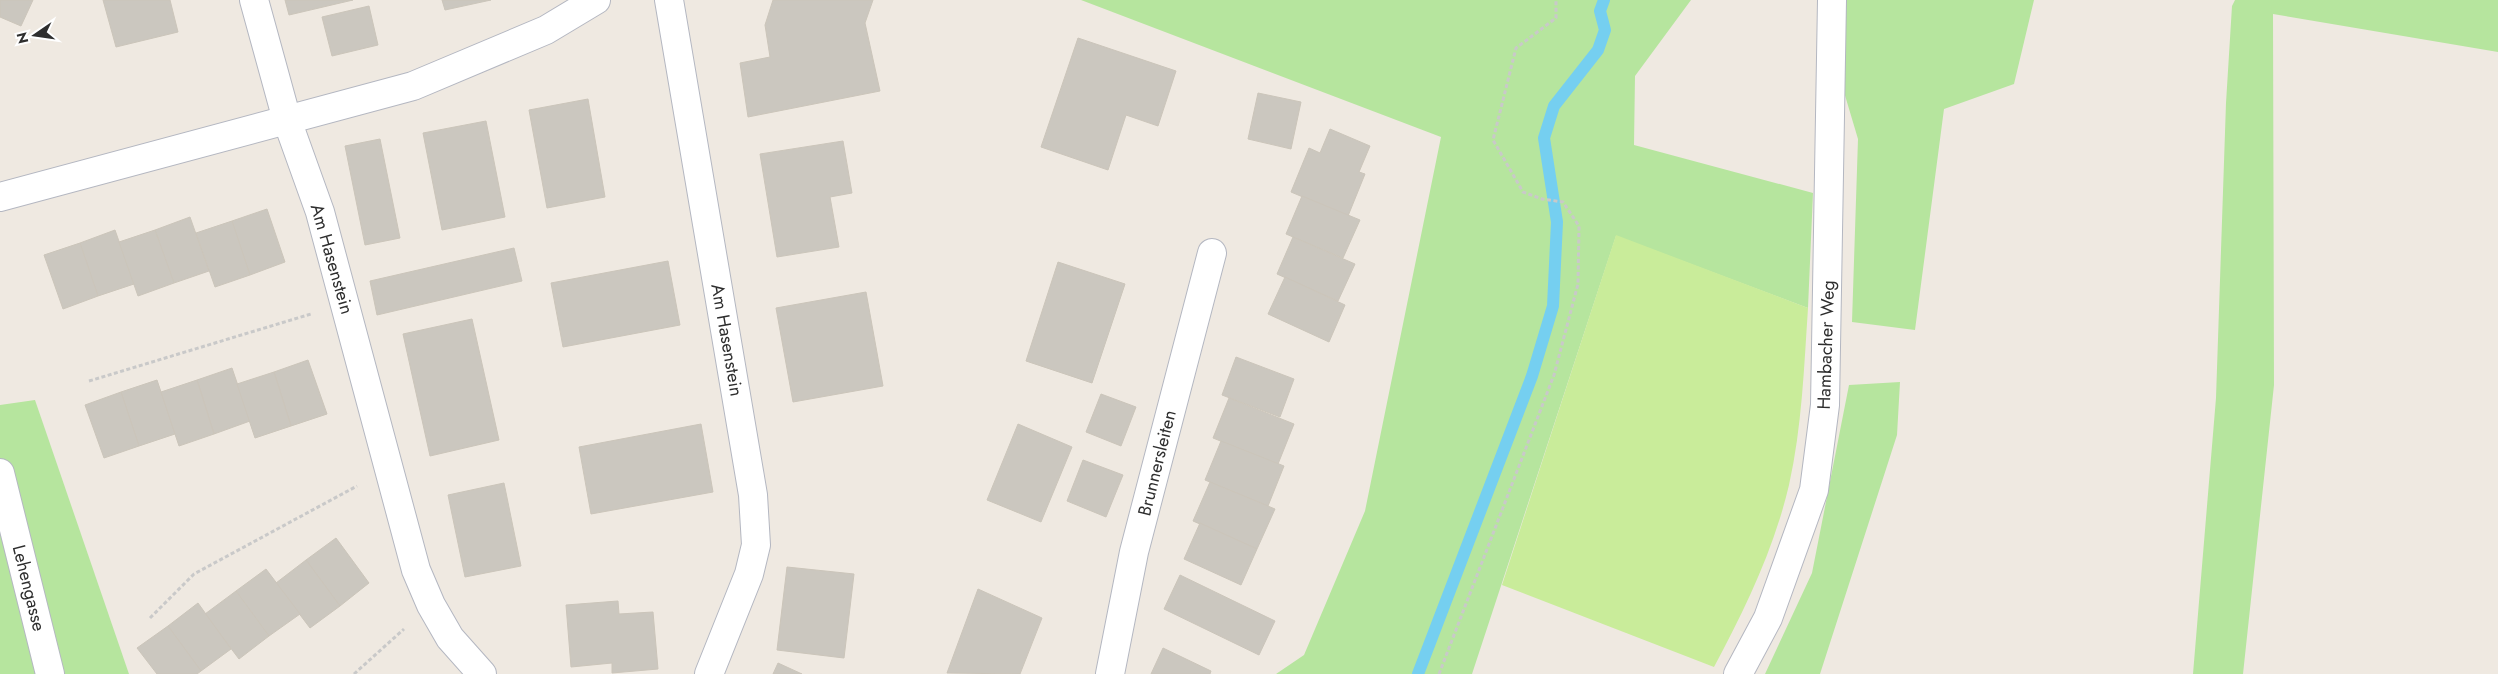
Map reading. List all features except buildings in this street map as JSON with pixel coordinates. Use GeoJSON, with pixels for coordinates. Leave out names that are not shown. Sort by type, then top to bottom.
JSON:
{"type":"FeatureCollection","features":[{"type":"Feature","properties":{"kind":"street","name":"Am Hasenstein"},"geometry":{"type":"LineString","coordinates":[[254,0],[287,120],[320,212],[416,570],[431,605],[450,638],[482,674]]}},
{"type":"Feature","properties":{"kind":"street"},"geometry":{"type":"LineString","coordinates":[[0,197],[413,86],[546,30],[596,0]]}},
{"type":"Feature","properties":{"kind":"street","name":"Am Hasenstein"},"geometry":{"type":"LineString","coordinates":[[669,0],[753,495],[756,545],[749,574],[709,674]]}},
{"type":"Feature","properties":{"kind":"street","name":"Hambacher Weg"},"geometry":{"type":"LineString","coordinates":[[1738,674],[1768,618],[1814,490],[1825,405],[1832,0]]}},
{"type":"Feature","properties":{"kind":"street","name":"Brunnersleiten"},"geometry":{"type":"LineString","coordinates":[[1110,674],[1134,552],[1212,253]]}},
{"type":"Feature","properties":{"kind":"street","name":"Lehengasse"},"geometry":{"type":"LineString","coordinates":[[0,473],[50,674]]}},
{"type":"Feature","properties":{"kind":"path"},"geometry":{"type":"LineString","coordinates":[[1439,674],[1554,375],[1578,284],[1579,226],[1564,202],[1542,199],[1522,192],[1493,140],[1516,48],[1556,18],[1556,0]]}},
{"type":"Feature","properties":{"kind":"path"},"geometry":{"type":"LineString","coordinates":[[89,381],[345,304]]}},
{"type":"Feature","properties":{"kind":"path"},"geometry":{"type":"LineString","coordinates":[[150,618],[194,574],[389,468]]}},
{"type":"Feature","properties":{"kind":"path"},"geometry":{"type":"LineString","coordinates":[[354,674],[431,605]]}},
{"type":"Feature","properties":{"kind":"green space"},"geometry":{"type":"Polygon","coordinates":[[[1081,0],[1691,0],[1635,76],[1634,145],[1813,193],[1808,308],[1616,236],[1472,674],[1276,674],[1304,655],[1365,511],[1441,137],[1081,0]]]}},
{"type":"Feature","properties":{"kind":"green space"},"geometry":{"type":"Polygon","coordinates":[[[1844,0],[2034,0],[2014,84],[1944,109],[1915,330],[1852,322],[1858,139],[1827,35],[1844,0]]]}},
{"type":"Feature","properties":{"kind":"green space"},"geometry":{"type":"Polygon","coordinates":[[[2235,0],[2498,0],[2498,52],[2273,14],[2274,385],[2243,674],[2193,674],[2216,398],[2226,103],[2232,6],[2235,0]]]}},
{"type":"Feature","properties":{"kind":"green space"},"geometry":{"type":"Polygon","coordinates":[[[1616,235],[1808,308],[1800,419],[1783,509],[1758,578],[1714,667],[1502,585],[1616,235]]]}},
{"type":"Feature","properties":{"kind":"green space"},"geometry":{"type":"Polygon","coordinates":[[[1900,382],[1897,435],[1820,674],[1765,674],[1812,573],[1849,385],[1900,382]]]}},
{"type":"Feature","properties":{"kind":"green space"},"geometry":{"type":"Polygon","coordinates":[[[35,400],[129,674],[0,674],[0,405],[35,400]]]}},
{"type":"Feature","properties":{"kind":"waterway"},"geometry":{"type":"LineString","coordinates":[[1418,674],[1532,376],[1553,306],[1557,222],[1544,138],[1554,106],[1598,50],[1605,30],[1600,11],[1604,0]]}}]}
